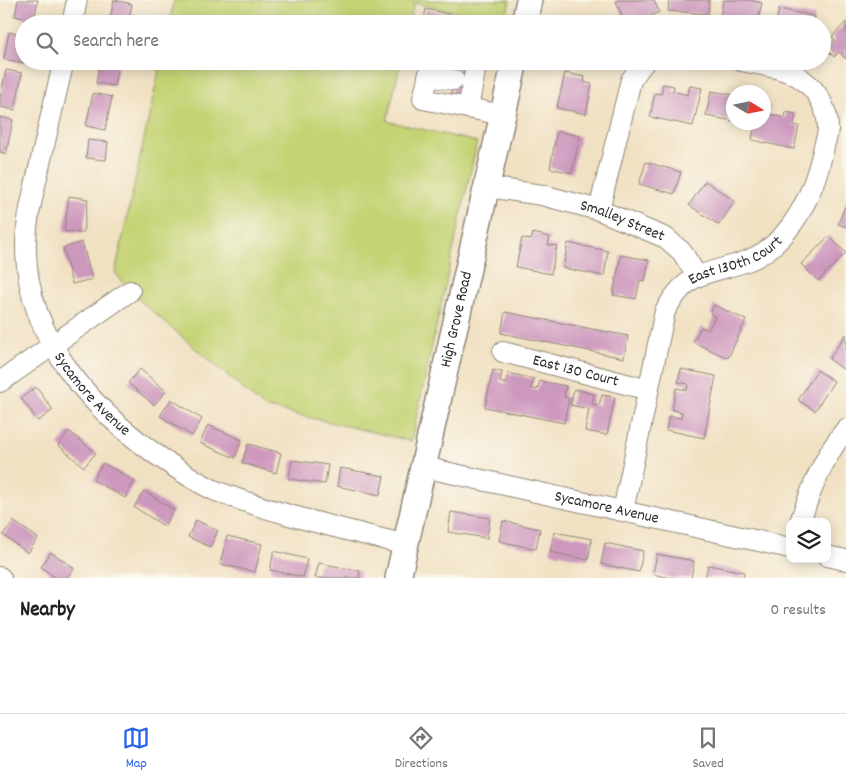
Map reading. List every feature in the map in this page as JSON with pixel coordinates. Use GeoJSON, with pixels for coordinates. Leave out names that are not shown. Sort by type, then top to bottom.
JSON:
{"type":"FeatureCollection","features":[{"type":"Feature","properties":{"kind":"main road"},"geometry":{"type":"LineString","coordinates":[[526,15],[529,0]]}},
{"type":"Feature","properties":{"kind":"main road","name":"High Grove Road"},"geometry":{"type":"LineString","coordinates":[[398,578],[513,70]]}},
{"type":"Feature","properties":{"kind":"street"},"geometry":{"type":"LineString","coordinates":[[74,15],[78,0]]}},
{"type":"Feature","properties":{"kind":"street","name":"Sycamore Avenue"},"geometry":{"type":"LineString","coordinates":[[62,70],[27,223],[26,252],[30,286],[40,320],[52,345],[78,382],[112,419],[149,451],[191,478],[214,490],[251,504],[406,545]]}},
{"type":"Feature","properties":{"kind":"street"},"geometry":{"type":"LineString","coordinates":[[430,70],[423,99],[503,115]]}},
{"type":"Feature","properties":{"kind":"street"},"geometry":{"type":"LineString","coordinates":[[433,70],[465,81]]}},
{"type":"Feature","properties":{"kind":"street"},"geometry":{"type":"LineString","coordinates":[[468,108],[465,81],[470,70]]}},
{"type":"Feature","properties":{"kind":"street"},"geometry":{"type":"LineString","coordinates":[[599,210],[631,80],[638,70]]}},
{"type":"Feature","properties":{"kind":"street","name":"East 130th Court"},"geometry":{"type":"LineString","coordinates":[[623,511],[665,310],[676,293],[697,276],[741,264],[756,257],[790,229],[803,208],[819,170],[828,129],[823,104],[803,79],[792,73],[780,70]]}},
{"type":"Feature","properties":{"kind":"street","name":"Smalley Street"},"geometry":{"type":"LineString","coordinates":[[487,187],[530,194],[599,210],[666,238],[682,252],[697,276]]}},
{"type":"Feature","properties":{"kind":"street"},"geometry":{"type":"LineString","coordinates":[[0,382],[130,290]]}},
{"type":"Feature","properties":{"kind":"street","name":"East 130 Court"},"geometry":{"type":"LineString","coordinates":[[503,352],[649,390]]}},
{"type":"Feature","properties":{"kind":"street"},"geometry":{"type":"LineString","coordinates":[[801,518],[811,488],[837,440],[846,429]]}},
{"type":"Feature","properties":{"kind":"street","name":"Sycamore Avenue"},"geometry":{"type":"LineString","coordinates":[[423,467],[786,547]]}},
{"type":"Feature","properties":{"kind":"street"},"geometry":{"type":"LineString","coordinates":[[831,557],[846,560]]}},
{"type":"Feature","properties":{"kind":"green space"},"geometry":{"type":"Polygon","coordinates":[[[174,0],[510,0],[507,15],[471,15],[414,3],[411,15],[171,15],[174,0]]]}},
{"type":"Feature","properties":{"kind":"green space"},"geometry":{"type":"Polygon","coordinates":[[[159,70],[399,70],[387,121],[477,142],[411,441],[264,407],[139,300],[115,273],[159,70]]]}},
{"type":"Feature","properties":{"kind":"building"},"geometry":{"type":"Polygon","coordinates":[[[18,0],[38,0],[35,15],[15,15],[18,0]]]}},
{"type":"Feature","properties":{"kind":"building"},"geometry":{"type":"Polygon","coordinates":[[[114,0],[132,4],[130,15],[111,15],[114,0]]]}},
{"type":"Feature","properties":{"kind":"building"},"geometry":{"type":"Polygon","coordinates":[[[654,0],[659,12],[653,15],[621,15],[616,1],[654,0]]]}},
{"type":"Feature","properties":{"kind":"building"},"geometry":{"type":"Polygon","coordinates":[[[669,0],[709,0],[708,14],[668,11],[669,0]]]}},
{"type":"Feature","properties":{"kind":"building"},"geometry":{"type":"Polygon","coordinates":[[[723,0],[749,0],[762,3],[759,15],[720,15],[723,0]]]}},
{"type":"Feature","properties":{"kind":"building"},"geometry":{"type":"Polygon","coordinates":[[[426,9],[453,15],[425,15],[426,9]]]}},
{"type":"Feature","properties":{"kind":"building"},"geometry":{"type":"Polygon","coordinates":[[[779,9],[810,15],[778,15],[779,9]]]}},
{"type":"Feature","properties":{"kind":"building"},"geometry":{"type":"Polygon","coordinates":[[[846,22],[846,59],[839,52],[834,57],[831,54],[831,44],[835,40],[832,37],[846,22]]]}},
{"type":"Feature","properties":{"kind":"building"},"geometry":{"type":"Polygon","coordinates":[[[9,32],[15,33],[15,61],[4,59],[9,32]]]}},
{"type":"Feature","properties":{"kind":"building"},"geometry":{"type":"Polygon","coordinates":[[[6,70],[22,73],[15,110],[0,107],[6,70]]]}},
{"type":"Feature","properties":{"kind":"building"},"geometry":{"type":"Polygon","coordinates":[[[98,70],[117,70],[114,86],[96,83],[98,70]]]}},
{"type":"Feature","properties":{"kind":"building"},"geometry":{"type":"Polygon","coordinates":[[[456,70],[470,70],[465,97],[451,94],[456,70]]]}},
{"type":"Feature","properties":{"kind":"building"},"geometry":{"type":"Polygon","coordinates":[[[565,73],[585,77],[584,82],[592,84],[586,114],[557,108],[565,73]]]}},
{"type":"Feature","properties":{"kind":"building"},"geometry":{"type":"Polygon","coordinates":[[[663,84],[674,86],[673,91],[688,95],[690,86],[702,88],[693,126],[650,117],[655,93],[661,94],[663,84]]]}},
{"type":"Feature","properties":{"kind":"building"},"geometry":{"type":"Polygon","coordinates":[[[711,91],[726,94],[726,120],[706,116],[711,91]]]}},
{"type":"Feature","properties":{"kind":"building"},"geometry":{"type":"Polygon","coordinates":[[[93,93],[112,97],[105,130],[86,126],[93,93]]]}},
{"type":"Feature","properties":{"kind":"building"},"geometry":{"type":"Polygon","coordinates":[[[786,112],[796,114],[794,125],[799,126],[794,149],[752,140],[754,130],[771,130],[771,114],[785,118],[786,112]]]}},
{"type":"Feature","properties":{"kind":"building"},"geometry":{"type":"Polygon","coordinates":[[[0,117],[13,120],[6,154],[0,152],[0,117]]]}},
{"type":"Feature","properties":{"kind":"building"},"geometry":{"type":"Polygon","coordinates":[[[557,131],[580,136],[572,173],[550,168],[557,131]]]}},
{"type":"Feature","properties":{"kind":"building"},"geometry":{"type":"Polygon","coordinates":[[[88,140],[108,142],[106,160],[86,158],[88,140]]]}},
{"type":"Feature","properties":{"kind":"building"},"geometry":{"type":"Polygon","coordinates":[[[646,162],[681,172],[674,194],[639,184],[646,162]]]}},
{"type":"Feature","properties":{"kind":"building"},"geometry":{"type":"Polygon","coordinates":[[[705,181],[735,201],[719,225],[689,205],[705,181]]]}},
{"type":"Feature","properties":{"kind":"building"},"geometry":{"type":"Polygon","coordinates":[[[69,196],[88,199],[83,233],[64,231],[69,196]]]}},
{"type":"Feature","properties":{"kind":"building"},"geometry":{"type":"Polygon","coordinates":[[[846,204],[846,227],[838,224],[846,204]]]}},
{"type":"Feature","properties":{"kind":"building"},"geometry":{"type":"Polygon","coordinates":[[[533,233],[550,237],[548,245],[557,246],[551,274],[516,267],[522,238],[531,240],[533,233]]]}},
{"type":"Feature","properties":{"kind":"building"},"geometry":{"type":"Polygon","coordinates":[[[829,236],[846,253],[818,281],[801,264],[829,236]]]}},
{"type":"Feature","properties":{"kind":"building"},"geometry":{"type":"Polygon","coordinates":[[[82,242],[92,279],[72,284],[63,248],[82,242]]]}},
{"type":"Feature","properties":{"kind":"building"},"geometry":{"type":"Polygon","coordinates":[[[568,243],[608,251],[604,276],[563,268],[568,243]]]}},
{"type":"Feature","properties":{"kind":"building"},"geometry":{"type":"Polygon","coordinates":[[[621,255],[649,260],[645,281],[640,280],[636,299],[613,295],[621,255]]]}},
{"type":"Feature","properties":{"kind":"building"},"geometry":{"type":"Polygon","coordinates":[[[714,305],[746,320],[728,358],[693,342],[701,327],[708,330],[715,317],[710,314],[714,305]]]}},
{"type":"Feature","properties":{"kind":"building"},"geometry":{"type":"Polygon","coordinates":[[[505,312],[628,336],[624,358],[501,333],[505,312]]]}},
{"type":"Feature","properties":{"kind":"building"},"geometry":{"type":"Polygon","coordinates":[[[846,334],[846,371],[829,359],[846,334]]]}},
{"type":"Feature","properties":{"kind":"building"},"geometry":{"type":"Polygon","coordinates":[[[140,369],[166,391],[154,405],[128,383],[140,369]]]}},
{"type":"Feature","properties":{"kind":"building"},"geometry":{"type":"Polygon","coordinates":[[[681,369],[716,376],[704,438],[666,430],[669,416],[681,418],[682,412],[672,410],[676,388],[687,390],[688,384],[678,382],[681,369]]]}},
{"type":"Feature","properties":{"kind":"building"},"geometry":{"type":"Polygon","coordinates":[[[493,370],[502,372],[500,382],[506,384],[508,373],[534,379],[531,388],[537,390],[540,381],[566,386],[564,397],[569,398],[564,423],[485,407],[493,370]]]}},
{"type":"Feature","properties":{"kind":"building"},"geometry":{"type":"Polygon","coordinates":[[[817,370],[834,381],[815,411],[798,400],[817,370]]]}},
{"type":"Feature","properties":{"kind":"building"},"geometry":{"type":"Polygon","coordinates":[[[36,387],[53,410],[38,421],[21,398],[36,387]]]}},
{"type":"Feature","properties":{"kind":"building"},"geometry":{"type":"Polygon","coordinates":[[[574,389],[594,394],[592,404],[599,405],[602,395],[615,397],[607,435],[585,431],[589,409],[570,405],[574,389]]]}},
{"type":"Feature","properties":{"kind":"building"},"geometry":{"type":"Polygon","coordinates":[[[171,399],[202,419],[192,436],[160,416],[171,399]]]}},
{"type":"Feature","properties":{"kind":"building"},"geometry":{"type":"Polygon","coordinates":[[[208,425],[242,440],[235,458],[200,443],[208,425]]]}},
{"type":"Feature","properties":{"kind":"building"},"geometry":{"type":"Polygon","coordinates":[[[69,431],[96,453],[84,467],[58,445],[69,431]]]}},
{"type":"Feature","properties":{"kind":"building"},"geometry":{"type":"Polygon","coordinates":[[[248,444],[281,453],[276,473],[242,463],[248,444]]]}},
{"type":"Feature","properties":{"kind":"building"},"geometry":{"type":"Polygon","coordinates":[[[292,460],[328,465],[325,484],[289,479],[292,460]]]}},
{"type":"Feature","properties":{"kind":"building"},"geometry":{"type":"Polygon","coordinates":[[[103,463],[135,481],[125,498],[93,480],[103,463]]]}},
{"type":"Feature","properties":{"kind":"building"},"geometry":{"type":"Polygon","coordinates":[[[340,468],[384,476],[380,495],[337,486],[340,468]]]}},
{"type":"Feature","properties":{"kind":"building"},"geometry":{"type":"Polygon","coordinates":[[[144,491],[174,510],[164,526],[134,507],[144,491]]]}},
{"type":"Feature","properties":{"kind":"building"},"geometry":{"type":"Polygon","coordinates":[[[451,512],[490,518],[487,538],[448,532],[451,512]]]}},
{"type":"Feature","properties":{"kind":"building"},"geometry":{"type":"Polygon","coordinates":[[[196,520],[218,531],[210,547],[188,537],[196,520]]]}},
{"type":"Feature","properties":{"kind":"building"},"geometry":{"type":"Polygon","coordinates":[[[13,521],[38,538],[28,553],[3,535],[13,521]]]}},
{"type":"Feature","properties":{"kind":"building"},"geometry":{"type":"Polygon","coordinates":[[[503,521],[540,529],[536,549],[499,541],[503,521]]]}},
{"type":"Feature","properties":{"kind":"building"},"geometry":{"type":"Polygon","coordinates":[[[554,532],[592,539],[588,560],[550,552],[554,532]]]}},
{"type":"Feature","properties":{"kind":"building"},"geometry":{"type":"Polygon","coordinates":[[[227,536],[262,544],[255,572],[220,564],[227,536]]]}},
{"type":"Feature","properties":{"kind":"building"},"geometry":{"type":"Polygon","coordinates":[[[605,543],[643,551],[639,572],[601,564],[605,543]]]}},
{"type":"Feature","properties":{"kind":"building"},"geometry":{"type":"Polygon","coordinates":[[[274,551],[307,559],[303,577],[270,570],[274,551]]]}},
{"type":"Feature","properties":{"kind":"building"},"geometry":{"type":"Polygon","coordinates":[[[51,552],[74,568],[67,578],[56,578],[41,567],[51,552]]]}},
{"type":"Feature","properties":{"kind":"building"},"geometry":{"type":"Polygon","coordinates":[[[657,554],[694,561],[691,578],[671,578],[653,574],[657,554]]]}},
{"type":"Feature","properties":{"kind":"building"},"geometry":{"type":"Polygon","coordinates":[[[319,563],[360,571],[359,578],[315,578],[319,563]]]}},
{"type":"Feature","properties":{"kind":"building"},"geometry":{"type":"Polygon","coordinates":[[[708,565],[744,572],[743,578],[705,578],[708,565]]]}}]}
